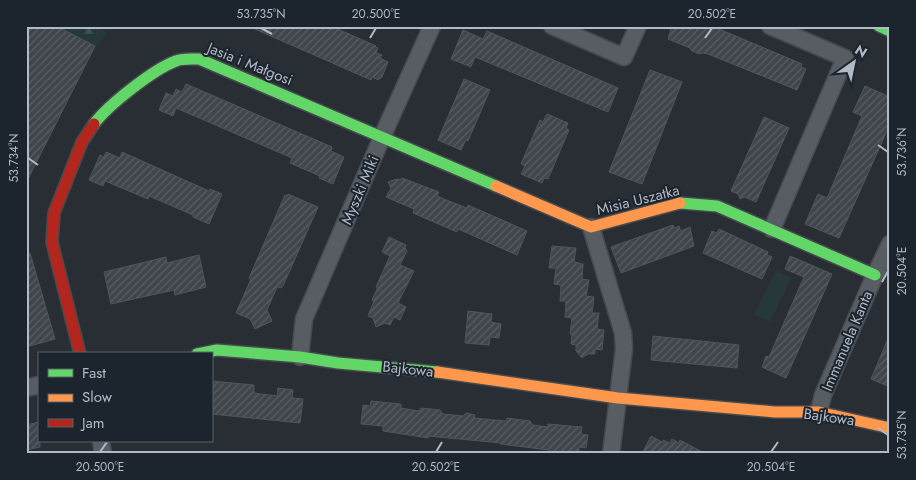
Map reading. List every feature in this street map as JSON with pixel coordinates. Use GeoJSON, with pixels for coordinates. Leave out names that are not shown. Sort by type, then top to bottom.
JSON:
{"type":"FeatureCollection","features":[{"type":"Feature","properties":{"kind":"street","name":"Myszki Miki"},"geometry":{"type":"LineString","coordinates":[[300,357],[304,320],[432,26]]}},
{"type":"Feature","properties":{"kind":"street"},"geometry":{"type":"LineString","coordinates":[[552,26],[624,57],[638,26]]}},
{"type":"Feature","properties":{"kind":"street"},"geometry":{"type":"LineString","coordinates":[[770,26],[845,58],[772,229]]}},
{"type":"Feature","properties":{"kind":"street"},"geometry":{"type":"LineString","coordinates":[[879,26],[890,31]]}},
{"type":"Feature","properties":{"kind":"street","name":"Jasia i Małgosi"},"geometry":{"type":"LineString","coordinates":[[80,352],[52,242],[54,214],[82,142],[100,116],[146,78],[177,60],[199,59],[271,88],[382,138]]}},
{"type":"Feature","properties":{"kind":"street","name":"Misia Uszatka"},"geometry":{"type":"LineString","coordinates":[[382,138],[591,226],[682,202],[717,206],[875,275]]}},
{"type":"Feature","properties":{"kind":"street"},"geometry":{"type":"LineString","coordinates":[[591,226],[623,333],[624,349],[611,454]]}},
{"type":"Feature","properties":{"kind":"street","name":"Immanuela Kanta"},"geometry":{"type":"LineString","coordinates":[[819,412],[824,395],[890,244]]}},
{"type":"Feature","properties":{"kind":"street","name":"Bajkowa"},"geometry":{"type":"LineString","coordinates":[[207,352],[217,350],[414,369],[618,398],[775,412],[819,412],[890,428]]}},
{"type":"Feature","properties":{"kind":"green space"},"geometry":{"type":"Polygon","coordinates":[[[56,26],[95,26],[108,33],[95,47],[56,26]]]}},
{"type":"Feature","properties":{"kind":"green space"},"geometry":{"type":"Polygon","coordinates":[[[776,270],[792,278],[770,322],[754,314],[776,270]]]}},
{"type":"Feature","properties":{"kind":"building"},"geometry":{"type":"Polygon","coordinates":[[[26,26],[56,26],[95,46],[26,183],[26,26]]]}},
{"type":"Feature","properties":{"kind":"building"},"geometry":{"type":"Polygon","coordinates":[[[248,26],[331,26],[376,46],[378,48],[376,53],[382,55],[380,58],[388,62],[382,77],[378,80],[372,77],[371,80],[248,26]]]}},
{"type":"Feature","properties":{"kind":"building"},"geometry":{"type":"Polygon","coordinates":[[[672,26],[712,26],[802,64],[801,67],[806,69],[797,90],[708,54],[699,54],[668,39],[672,26]]]}},
{"type":"Feature","properties":{"kind":"building"},"geometry":{"type":"Polygon","coordinates":[[[463,30],[483,39],[487,31],[618,88],[608,112],[475,57],[471,67],[451,59],[463,30]]]}},
{"type":"Feature","properties":{"kind":"building"},"geometry":{"type":"Polygon","coordinates":[[[650,70],[682,82],[642,184],[609,172],[650,70]]]}},
{"type":"Feature","properties":{"kind":"building"},"geometry":{"type":"Polygon","coordinates":[[[464,79],[490,90],[468,141],[466,140],[461,150],[438,140],[464,79]]]}},
{"type":"Feature","properties":{"kind":"building"},"geometry":{"type":"Polygon","coordinates":[[[186,84],[332,147],[331,151],[344,157],[333,184],[290,163],[292,158],[176,108],[173,116],[159,110],[166,93],[173,96],[176,89],[182,92],[186,84]]]}},
{"type":"Feature","properties":{"kind":"building"},"geometry":{"type":"Polygon","coordinates":[[[865,86],[890,97],[890,124],[839,238],[805,224],[818,194],[827,198],[862,116],[853,112],[865,86]]]}},
{"type":"Feature","properties":{"kind":"building"},"geometry":{"type":"Polygon","coordinates":[[[547,114],[568,123],[566,128],[569,130],[548,179],[544,178],[542,183],[521,174],[525,166],[521,164],[540,120],[543,122],[547,114]]]}},
{"type":"Feature","properties":{"kind":"building"},"geometry":{"type":"Polygon","coordinates":[[[764,117],[789,128],[756,202],[745,197],[740,199],[738,194],[731,191],[764,117]]]}},
{"type":"Feature","properties":{"kind":"building"},"geometry":{"type":"Polygon","coordinates":[[[106,152],[120,158],[122,152],[209,191],[210,189],[222,194],[209,224],[149,196],[148,199],[105,181],[103,186],[89,180],[100,155],[104,157],[106,152]]]}},
{"type":"Feature","properties":{"kind":"building"},"geometry":{"type":"Polygon","coordinates":[[[402,178],[439,192],[437,196],[467,208],[468,205],[527,231],[517,255],[458,229],[457,232],[413,213],[414,209],[386,197],[391,188],[388,182],[397,179],[401,180],[402,178]]]}},
{"type":"Feature","properties":{"kind":"building"},"geometry":{"type":"Polygon","coordinates":[[[288,194],[318,207],[283,286],[281,288],[277,287],[267,310],[272,321],[255,329],[250,319],[236,313],[285,195],[287,196],[288,194]]]}},
{"type":"Feature","properties":{"kind":"building"},"geometry":{"type":"Polygon","coordinates":[[[673,225],[674,228],[679,226],[681,231],[690,227],[694,246],[621,273],[611,247],[673,225]]]}},
{"type":"Feature","properties":{"kind":"building"},"geometry":{"type":"Polygon","coordinates":[[[719,229],[768,252],[767,255],[772,257],[762,279],[703,253],[712,231],[717,233],[719,229]]]}},
{"type":"Feature","properties":{"kind":"building"},"geometry":{"type":"Polygon","coordinates":[[[389,237],[406,245],[407,251],[400,265],[414,271],[398,303],[406,307],[400,320],[394,317],[390,325],[385,323],[376,327],[373,318],[368,316],[378,287],[376,287],[390,256],[382,252],[389,237]]]}},
{"type":"Feature","properties":{"kind":"building"},"geometry":{"type":"Polygon","coordinates":[[[552,246],[576,248],[574,262],[583,264],[582,279],[589,280],[586,296],[594,297],[592,313],[599,313],[597,329],[604,330],[602,350],[595,349],[595,354],[588,354],[582,358],[576,351],[576,345],[571,344],[572,318],[565,317],[566,301],[560,301],[561,285],[554,284],[556,268],[549,268],[552,246]]]}},
{"type":"Feature","properties":{"kind":"building"},"geometry":{"type":"Polygon","coordinates":[[[30,253],[55,339],[26,347],[26,254],[30,253]]]}},
{"type":"Feature","properties":{"kind":"building"},"geometry":{"type":"Polygon","coordinates":[[[199,255],[206,287],[175,295],[174,290],[111,304],[104,272],[166,257],[167,263],[199,255]]]}},
{"type":"Feature","properties":{"kind":"building"},"geometry":{"type":"Polygon","coordinates":[[[790,256],[832,274],[786,378],[762,367],[766,356],[769,357],[804,277],[785,269],[790,256]]]}},
{"type":"Feature","properties":{"kind":"building"},"geometry":{"type":"Polygon","coordinates":[[[468,311],[492,314],[491,322],[501,324],[499,338],[490,337],[489,345],[465,343],[468,311]]]}},
{"type":"Feature","properties":{"kind":"building"},"geometry":{"type":"Polygon","coordinates":[[[890,334],[890,387],[871,379],[890,334]]]}},
{"type":"Feature","properties":{"kind":"building"},"geometry":{"type":"Polygon","coordinates":[[[653,336],[739,345],[737,368],[651,360],[653,336]]]}},
{"type":"Feature","properties":{"kind":"building"},"geometry":{"type":"Polygon","coordinates":[[[212,381],[254,385],[254,393],[277,396],[278,388],[293,390],[292,398],[303,399],[300,423],[212,414],[212,381]]]}},
{"type":"Feature","properties":{"kind":"building"},"geometry":{"type":"Polygon","coordinates":[[[371,401],[401,404],[401,408],[419,411],[421,408],[440,410],[443,414],[463,416],[466,413],[475,415],[474,418],[506,421],[507,418],[530,421],[533,425],[548,427],[548,424],[582,427],[581,434],[588,435],[586,448],[579,447],[579,453],[551,454],[549,450],[501,443],[428,436],[428,438],[383,431],[383,426],[361,424],[363,405],[370,406],[371,401]]]}},
{"type":"Feature","properties":{"kind":"building"},"geometry":{"type":"Polygon","coordinates":[[[38,422],[38,442],[40,442],[40,447],[26,450],[26,425],[38,422]]]}},
{"type":"Feature","properties":{"kind":"building"},"geometry":{"type":"Polygon","coordinates":[[[651,436],[662,442],[663,440],[670,443],[672,439],[679,443],[680,440],[706,454],[642,454],[651,436]]]}},
{"type":"Feature","properties":{"kind":"traffic: fast"},"geometry":{"type":"LineString","coordinates":[[879,26],[890,31]]}},
{"type":"Feature","properties":{"kind":"traffic: fast"},"geometry":{"type":"LineString","coordinates":[[94,124],[110,107],[144,79],[178,60],[199,59],[496,186]]}},
{"type":"Feature","properties":{"kind":"traffic: fast"},"geometry":{"type":"LineString","coordinates":[[680,203],[717,206],[875,275]]}},
{"type":"Feature","properties":{"kind":"traffic: fast"},"geometry":{"type":"LineString","coordinates":[[207,352],[217,350],[300,357],[338,363],[437,372]]}},
{"type":"Feature","properties":{"kind":"traffic: slow"},"geometry":{"type":"LineString","coordinates":[[496,186],[591,227],[680,203]]}},
{"type":"Feature","properties":{"kind":"traffic: slow"},"geometry":{"type":"LineString","coordinates":[[437,372],[618,398],[775,412],[819,412],[890,428]]}},
{"type":"Feature","properties":{"kind":"traffic: jam"},"geometry":{"type":"LineString","coordinates":[[80,352],[52,242],[54,213],[82,142],[94,124]]}}]}
